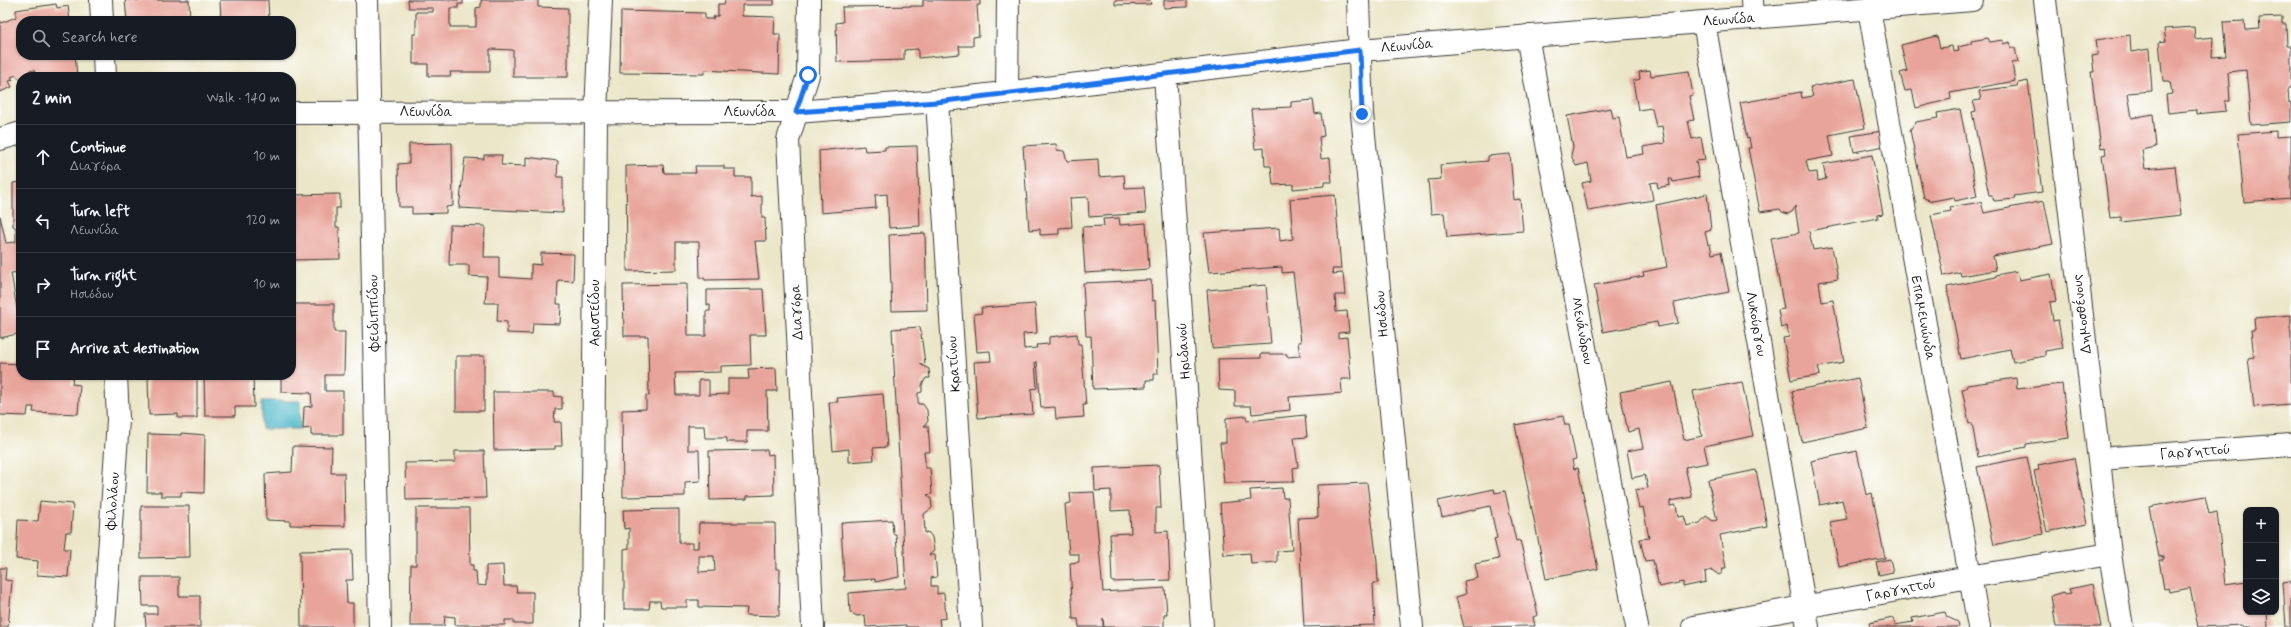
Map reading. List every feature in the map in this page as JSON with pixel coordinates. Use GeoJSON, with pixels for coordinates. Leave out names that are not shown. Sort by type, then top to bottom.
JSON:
{"type":"FeatureCollection","features":[{"type":"Feature","properties":{"kind":"street"},"geometry":{"type":"LineString","coordinates":[[101,0],[102,16]]}},
{"type":"Feature","properties":{"kind":"street","name":"Φειδιππίδου"},"geometry":{"type":"LineString","coordinates":[[367,0],[380,627]]}},
{"type":"Feature","properties":{"kind":"street","name":"Αριστείδου"},"geometry":{"type":"LineString","coordinates":[[592,627],[596,113],[601,0]]}},
{"type":"Feature","properties":{"kind":"street","name":"Διαγόρα"},"geometry":{"type":"LineString","coordinates":[[809,0],[808,75],[788,140],[813,627]]}},
{"type":"Feature","properties":{"kind":"street"},"geometry":{"type":"LineString","coordinates":[[1007,92],[1008,0]]}},
{"type":"Feature","properties":{"kind":"street","name":"Ησιόδου"},"geometry":{"type":"LineString","coordinates":[[1358,0],[1362,114],[1412,627]]}},
{"type":"Feature","properties":{"kind":"street","name":"Λεωνίδα"},"geometry":{"type":"LineString","coordinates":[[296,113],[796,112],[937,102],[1007,92],[1165,75],[1360,50],[1704,22],[1752,9],[1868,9],[1892,3],[1972,0]]}},
{"type":"Feature","properties":{"kind":"street","name":"Δημοσθένους"},"geometry":{"type":"LineString","coordinates":[[2045,0],[2110,554],[2122,627]]}},
{"type":"Feature","properties":{"kind":"street","name":"Επαμεινώνδα"},"geometry":{"type":"LineString","coordinates":[[1868,9],[1979,627]]}},
{"type":"Feature","properties":{"kind":"street","name":"Λυκούργου"},"geometry":{"type":"LineString","coordinates":[[1704,22],[1806,618]]}},
{"type":"Feature","properties":{"kind":"street","name":"Μενάνδρου"},"geometry":{"type":"LineString","coordinates":[[1526,36],[1637,627]]}},
{"type":"Feature","properties":{"kind":"street"},"geometry":{"type":"LineString","coordinates":[[104,60],[105,72]]}},
{"type":"Feature","properties":{"kind":"street","name":"Ηριδανού"},"geometry":{"type":"LineString","coordinates":[[1165,75],[1202,627]]}},
{"type":"Feature","properties":{"kind":"street","name":"Κρατίνου"},"geometry":{"type":"LineString","coordinates":[[937,102],[971,627]]}},
{"type":"Feature","properties":{"kind":"street"},"geometry":{"type":"LineString","coordinates":[[0,138],[16,134]]}},
{"type":"Feature","properties":{"kind":"street","name":"Φιλολάου"},"geometry":{"type":"LineString","coordinates":[[104,627],[118,420],[116,380]]}},
{"type":"Feature","properties":{"kind":"street","name":"Γαργηττού"},"geometry":{"type":"LineString","coordinates":[[2099,459],[2291,445]]}},
{"type":"Feature","properties":{"kind":"street","name":"Γαργηττού"},"geometry":{"type":"LineString","coordinates":[[1693,627],[1806,618],[1969,577],[2110,554]]}},
{"type":"Feature","properties":{"kind":"water"},"geometry":{"type":"Polygon","coordinates":[[[262,401],[300,401],[300,429],[262,429],[262,401]]]}},
{"type":"Feature","properties":{"kind":"building"},"geometry":{"type":"Polygon","coordinates":[[[125,0],[189,0],[190,16],[127,16],[125,0]]]}},
{"type":"Feature","properties":{"kind":"building"},"geometry":{"type":"Polygon","coordinates":[[[220,0],[268,0],[269,16],[221,16],[220,0]]]}},
{"type":"Feature","properties":{"kind":"building"},"geometry":{"type":"Polygon","coordinates":[[[408,0],[463,0],[463,4],[458,4],[458,8],[450,8],[450,27],[476,27],[476,8],[481,7],[481,0],[538,0],[538,7],[568,8],[568,77],[513,77],[513,50],[490,49],[490,72],[450,72],[451,76],[428,76],[428,64],[413,64],[413,34],[416,34],[416,12],[433,12],[433,8],[409,8],[408,0]]]}},
{"type":"Feature","properties":{"kind":"building"},"geometry":{"type":"Polygon","coordinates":[[[725,0],[774,0],[774,5],[742,5],[742,16],[775,17],[774,34],[780,34],[779,74],[704,70],[704,74],[620,73],[621,11],[705,13],[705,19],[713,19],[714,16],[718,16],[718,4],[724,4],[725,0]]]}},
{"type":"Feature","properties":{"kind":"building"},"geometry":{"type":"Polygon","coordinates":[[[923,0],[980,0],[980,5],[977,5],[979,36],[973,37],[973,46],[959,46],[960,54],[918,58],[918,49],[904,50],[904,60],[837,62],[836,23],[843,22],[842,7],[923,6],[923,0]]]}},
{"type":"Feature","properties":{"kind":"building"},"geometry":{"type":"Polygon","coordinates":[[[1115,0],[1150,0],[1151,4],[1115,5],[1115,0]]]}},
{"type":"Feature","properties":{"kind":"building"},"geometry":{"type":"Polygon","coordinates":[[[1164,0],[1187,0],[1187,7],[1164,8],[1164,0]]]}},
{"type":"Feature","properties":{"kind":"building"},"geometry":{"type":"Polygon","coordinates":[[[56,4],[57,8],[68,6],[69,16],[16,16],[16,10],[56,4]]]}},
{"type":"Feature","properties":{"kind":"building"},"geometry":{"type":"Polygon","coordinates":[[[16,17],[16,60],[76,60],[77,72],[35,72],[34,70],[29,72],[16,72],[16,75],[11,77],[13,80],[9,81],[12,87],[0,92],[0,20],[1,23],[16,17]]]}},
{"type":"Feature","properties":{"kind":"building"},"geometry":{"type":"Polygon","coordinates":[[[2282,17],[2282,24],[2286,24],[2287,46],[2291,46],[2291,88],[2288,88],[2289,103],[2291,102],[2291,122],[2251,125],[2246,70],[2228,72],[2230,101],[2225,101],[2226,111],[2196,114],[2196,110],[2168,113],[2166,95],[2172,94],[2170,81],[2163,81],[2159,42],[2166,41],[2164,29],[2194,27],[2195,39],[2213,37],[2212,57],[2226,56],[2223,22],[2244,21],[2245,30],[2260,29],[2259,18],[2282,17]]]}},
{"type":"Feature","properties":{"kind":"building"},"geometry":{"type":"Polygon","coordinates":[[[2130,35],[2131,52],[2149,49],[2152,91],[2128,93],[2132,118],[2153,114],[2156,147],[2142,150],[2145,169],[2175,166],[2181,215],[2121,222],[2121,217],[2110,218],[2102,155],[2106,154],[2105,147],[2101,148],[2091,72],[2094,72],[2092,56],[2098,55],[2096,40],[2130,35]]]}},
{"type":"Feature","properties":{"kind":"building"},"geometry":{"type":"Polygon","coordinates":[[[1937,36],[1940,48],[1952,46],[1953,52],[1959,51],[1958,47],[1971,44],[1971,41],[1988,38],[1990,42],[2003,40],[2003,44],[2010,42],[2011,48],[2015,48],[2018,62],[2012,63],[2015,81],[1950,93],[1951,99],[1916,108],[1912,90],[1905,91],[1900,73],[1907,71],[1901,45],[1937,36]]]}},
{"type":"Feature","properties":{"kind":"building"},"geometry":{"type":"Polygon","coordinates":[[[1650,70],[1651,76],[1689,71],[1693,95],[1689,96],[1694,120],[1688,121],[1692,139],[1701,137],[1705,160],[1696,161],[1699,177],[1673,182],[1672,179],[1669,179],[1670,185],[1658,188],[1657,182],[1650,183],[1653,200],[1588,211],[1582,183],[1591,181],[1588,163],[1576,166],[1571,155],[1573,147],[1567,116],[1611,108],[1613,118],[1619,117],[1626,157],[1644,154],[1643,147],[1665,143],[1662,126],[1656,127],[1652,108],[1638,110],[1633,81],[1640,79],[1639,72],[1650,70]]]}},
{"type":"Feature","properties":{"kind":"building"},"geometry":{"type":"Polygon","coordinates":[[[1855,79],[1865,128],[1829,135],[1833,156],[1806,161],[1809,173],[1817,172],[1818,181],[1826,179],[1823,164],[1872,155],[1883,214],[1878,215],[1878,218],[1809,231],[1813,250],[1832,247],[1838,279],[1819,282],[1822,302],[1833,300],[1844,362],[1818,367],[1820,375],[1791,380],[1783,338],[1789,337],[1787,326],[1781,328],[1778,310],[1784,309],[1771,238],[1799,233],[1795,206],[1793,211],[1788,214],[1782,212],[1780,209],[1760,212],[1748,148],[1751,148],[1749,138],[1747,139],[1740,103],[1801,92],[1802,98],[1813,96],[1810,87],[1855,79]]]}},
{"type":"Feature","properties":{"kind":"building"},"geometry":{"type":"Polygon","coordinates":[[[2028,81],[2042,192],[2014,196],[2015,199],[1994,201],[1992,195],[1989,195],[1972,112],[1976,111],[1973,101],[1981,100],[1979,91],[2017,86],[2018,83],[2028,81]]]}},
{"type":"Feature","properties":{"kind":"building"},"geometry":{"type":"Polygon","coordinates":[[[1313,100],[1315,114],[1321,113],[1324,136],[1319,137],[1321,159],[1330,158],[1332,182],[1324,182],[1324,186],[1293,189],[1293,184],[1273,185],[1271,166],[1265,166],[1264,148],[1255,149],[1251,109],[1291,107],[1291,102],[1313,100]]]}},
{"type":"Feature","properties":{"kind":"building"},"geometry":{"type":"Polygon","coordinates":[[[1960,109],[1977,196],[1955,201],[1954,197],[1932,201],[1924,198],[1910,130],[1916,122],[1938,118],[1937,113],[1960,109]]]}},
{"type":"Feature","properties":{"kind":"building"},"geometry":{"type":"Polygon","coordinates":[[[1882,131],[1884,146],[1854,152],[1851,136],[1882,131]]]}},
{"type":"Feature","properties":{"kind":"building"},"geometry":{"type":"Polygon","coordinates":[[[2276,131],[2276,137],[2291,136],[2291,198],[2244,202],[2238,134],[2276,131]]]}},
{"type":"Feature","properties":{"kind":"building"},"geometry":{"type":"Polygon","coordinates":[[[452,143],[453,206],[446,207],[446,213],[412,214],[412,207],[399,207],[398,164],[409,163],[409,144],[452,143]]]}},
{"type":"Feature","properties":{"kind":"building"},"geometry":{"type":"Polygon","coordinates":[[[1056,144],[1057,150],[1064,151],[1067,161],[1098,159],[1099,177],[1124,175],[1125,188],[1144,187],[1146,213],[1089,217],[1088,197],[1070,198],[1072,227],[1059,228],[1059,234],[1040,235],[1040,229],[1029,230],[1023,146],[1056,144]]]}},
{"type":"Feature","properties":{"kind":"building"},"geometry":{"type":"Polygon","coordinates":[[[864,146],[865,151],[885,150],[885,147],[917,146],[920,226],[889,228],[887,194],[875,195],[876,208],[821,213],[819,151],[864,146]]]}},
{"type":"Feature","properties":{"kind":"building"},"geometry":{"type":"Polygon","coordinates":[[[1510,154],[1514,200],[1520,199],[1523,231],[1447,237],[1444,213],[1431,214],[1428,180],[1441,179],[1440,165],[1488,161],[1488,156],[1510,154]]]}},
{"type":"Feature","properties":{"kind":"building"},"geometry":{"type":"Polygon","coordinates":[[[484,155],[502,155],[501,165],[526,166],[526,157],[558,161],[557,177],[563,177],[563,213],[459,208],[465,158],[484,159],[484,155]]]}},
{"type":"Feature","properties":{"kind":"building"},"geometry":{"type":"Polygon","coordinates":[[[663,165],[664,173],[696,173],[695,166],[724,166],[724,169],[735,169],[735,177],[751,177],[751,197],[762,196],[762,218],[765,218],[766,241],[755,241],[759,279],[705,280],[704,278],[700,278],[699,242],[676,242],[676,270],[627,271],[626,166],[663,165]]]}},
{"type":"Feature","properties":{"kind":"building"},"geometry":{"type":"Polygon","coordinates":[[[13,183],[16,183],[16,228],[13,226],[13,183]]]}},
{"type":"Feature","properties":{"kind":"building"},"geometry":{"type":"Polygon","coordinates":[[[340,194],[340,208],[336,208],[336,227],[339,227],[340,259],[296,260],[296,195],[340,194]]]}},
{"type":"Feature","properties":{"kind":"building"},"geometry":{"type":"Polygon","coordinates":[[[1707,194],[1711,230],[1705,232],[1712,254],[1721,252],[1729,292],[1674,303],[1678,323],[1658,327],[1657,322],[1603,332],[1594,285],[1644,276],[1643,272],[1667,267],[1656,205],[1707,194]]]}},
{"type":"Feature","properties":{"kind":"building"},"geometry":{"type":"Polygon","coordinates":[[[1335,195],[1341,269],[1332,269],[1333,274],[1343,273],[1345,295],[1335,295],[1336,312],[1347,311],[1349,332],[1338,333],[1338,338],[1347,337],[1351,379],[1341,379],[1342,393],[1289,397],[1290,410],[1252,414],[1251,406],[1235,406],[1235,391],[1219,390],[1218,359],[1261,358],[1261,354],[1287,354],[1287,357],[1300,356],[1298,342],[1301,342],[1293,272],[1282,273],[1282,267],[1209,272],[1204,233],[1279,228],[1280,241],[1293,239],[1290,199],[1335,195]]]}},
{"type":"Feature","properties":{"kind":"building"},"geometry":{"type":"Polygon","coordinates":[[[2044,201],[2053,244],[1993,256],[1996,270],[1961,276],[1960,272],[1944,276],[1931,215],[1951,211],[1950,207],[1981,202],[1984,213],[2044,201]]]}},
{"type":"Feature","properties":{"kind":"building"},"geometry":{"type":"Polygon","coordinates":[[[0,216],[6,243],[16,242],[16,272],[11,273],[16,303],[16,334],[0,338],[0,216]]]}},
{"type":"Feature","properties":{"kind":"building"},"geometry":{"type":"Polygon","coordinates":[[[1119,218],[1120,225],[1146,223],[1149,269],[1085,273],[1082,227],[1104,226],[1103,219],[1119,218]]]}},
{"type":"Feature","properties":{"kind":"building"},"geometry":{"type":"Polygon","coordinates":[[[450,225],[485,226],[484,257],[499,257],[499,277],[531,279],[531,264],[541,265],[541,253],[574,254],[573,281],[558,280],[557,304],[561,304],[560,324],[533,323],[532,334],[507,333],[507,322],[497,321],[498,303],[485,303],[487,277],[469,276],[469,265],[449,265],[450,225]]]}},
{"type":"Feature","properties":{"kind":"building"},"geometry":{"type":"Polygon","coordinates":[[[925,233],[927,310],[892,311],[889,235],[925,233]]]}},
{"type":"Feature","properties":{"kind":"building"},"geometry":{"type":"Polygon","coordinates":[[[2017,271],[2019,280],[2051,274],[2056,301],[2050,302],[2053,321],[2058,320],[2063,348],[2045,351],[2045,356],[2013,362],[2010,349],[1961,359],[1947,287],[2017,271]]]}},
{"type":"Feature","properties":{"kind":"building"},"geometry":{"type":"Polygon","coordinates":[[[1151,280],[1152,301],[1155,300],[1158,374],[1154,374],[1154,380],[1146,380],[1146,387],[1093,389],[1091,336],[1086,336],[1083,283],[1151,280]]]}},
{"type":"Feature","properties":{"kind":"building"},"geometry":{"type":"Polygon","coordinates":[[[687,284],[688,336],[706,336],[706,311],[710,311],[710,305],[707,305],[707,290],[763,289],[766,335],[750,335],[751,365],[721,366],[721,372],[675,373],[676,395],[699,395],[699,380],[709,380],[709,395],[728,394],[728,379],[749,379],[748,369],[776,368],[777,391],[767,391],[768,431],[747,431],[747,442],[727,442],[727,438],[705,438],[704,426],[688,426],[688,450],[699,450],[700,481],[685,482],[685,496],[623,497],[622,410],[646,409],[646,395],[649,396],[648,336],[624,336],[623,285],[687,284]]]}},
{"type":"Feature","properties":{"kind":"building"},"geometry":{"type":"Polygon","coordinates":[[[1266,285],[1271,344],[1212,348],[1207,290],[1266,285]]]}},
{"type":"Feature","properties":{"kind":"building"},"geometry":{"type":"Polygon","coordinates":[[[296,304],[334,304],[334,332],[345,332],[344,375],[325,375],[325,391],[343,391],[343,435],[311,435],[311,428],[303,429],[304,407],[312,406],[311,393],[281,392],[281,380],[296,380],[296,304]]]}},
{"type":"Feature","properties":{"kind":"building"},"geometry":{"type":"Polygon","coordinates":[[[1035,304],[1037,333],[1023,334],[1024,349],[1037,348],[1036,345],[1049,344],[1049,337],[1077,334],[1078,344],[1081,344],[1086,405],[1083,405],[1084,417],[1056,419],[1055,407],[1041,408],[1037,362],[1035,362],[1037,388],[1031,389],[1033,414],[978,418],[974,362],[991,361],[990,351],[977,352],[974,314],[982,313],[981,308],[1035,304]]]}},
{"type":"Feature","properties":{"kind":"building"},"geometry":{"type":"Polygon","coordinates":[[[2291,315],[2291,404],[2254,407],[2248,358],[2254,357],[2251,330],[2255,330],[2254,318],[2291,315]]]}},
{"type":"Feature","properties":{"kind":"building"},"geometry":{"type":"Polygon","coordinates":[[[920,327],[925,363],[920,364],[929,369],[930,378],[926,378],[922,385],[922,392],[918,393],[918,404],[923,404],[927,410],[928,421],[924,426],[928,426],[930,452],[924,452],[925,468],[930,468],[932,494],[927,495],[931,498],[932,508],[924,514],[925,533],[928,532],[932,537],[934,551],[929,555],[935,555],[937,577],[931,578],[931,586],[937,586],[937,594],[944,593],[946,618],[939,619],[940,627],[906,627],[906,625],[866,627],[865,615],[857,616],[850,612],[849,593],[906,588],[892,329],[920,327]]]}},
{"type":"Feature","properties":{"kind":"building"},"geometry":{"type":"Polygon","coordinates":[[[456,356],[484,356],[484,411],[456,411],[456,356]]]}},
{"type":"Feature","properties":{"kind":"building"},"geometry":{"type":"Polygon","coordinates":[[[0,363],[16,364],[16,380],[72,380],[72,384],[80,385],[78,414],[33,412],[34,407],[28,407],[27,416],[0,415],[0,363]]]}},
{"type":"Feature","properties":{"kind":"building"},"geometry":{"type":"Polygon","coordinates":[[[1858,378],[1868,428],[1802,442],[1792,391],[1858,378]]]}},
{"type":"Feature","properties":{"kind":"building"},"geometry":{"type":"Polygon","coordinates":[[[2016,378],[2017,389],[2062,384],[2069,438],[2026,444],[2026,447],[1978,457],[1972,423],[1969,424],[1962,389],[1966,388],[1967,385],[2016,378]]]}},
{"type":"Feature","properties":{"kind":"building"},"geometry":{"type":"Polygon","coordinates":[[[148,380],[197,380],[197,418],[178,418],[178,414],[149,415],[148,380]]]}},
{"type":"Feature","properties":{"kind":"building"},"geometry":{"type":"Polygon","coordinates":[[[204,380],[253,380],[254,407],[235,407],[235,416],[205,416],[204,380]]]}},
{"type":"Feature","properties":{"kind":"building"},"geometry":{"type":"Polygon","coordinates":[[[1672,382],[1684,440],[1702,436],[1693,391],[1742,382],[1753,436],[1704,446],[1708,463],[1685,467],[1692,497],[1670,501],[1670,506],[1676,505],[1678,517],[1684,516],[1687,526],[1700,523],[1706,516],[1713,521],[1717,520],[1708,480],[1756,470],[1767,526],[1720,535],[1726,568],[1723,568],[1722,573],[1719,575],[1712,570],[1705,572],[1706,582],[1683,587],[1683,582],[1659,587],[1653,560],[1645,561],[1640,539],[1649,538],[1643,507],[1639,508],[1635,490],[1648,488],[1645,475],[1632,478],[1627,451],[1643,448],[1639,429],[1628,432],[1620,392],[1672,382]]]}},
{"type":"Feature","properties":{"kind":"building"},"geometry":{"type":"Polygon","coordinates":[[[493,392],[554,392],[554,396],[562,397],[562,409],[555,409],[554,422],[561,422],[562,446],[555,446],[555,449],[494,450],[493,392]]]}},
{"type":"Feature","properties":{"kind":"building"},"geometry":{"type":"Polygon","coordinates":[[[883,394],[887,447],[873,448],[874,460],[849,462],[849,449],[833,451],[829,402],[838,402],[837,398],[883,394]]]}},
{"type":"Feature","properties":{"kind":"building"},"geometry":{"type":"Polygon","coordinates":[[[1305,415],[1307,437],[1294,438],[1298,467],[1293,468],[1294,482],[1224,483],[1220,443],[1226,443],[1226,418],[1246,416],[1247,421],[1305,415]]]}},
{"type":"Feature","properties":{"kind":"building"},"geometry":{"type":"Polygon","coordinates":[[[1563,416],[1565,425],[1569,425],[1576,459],[1572,460],[1574,469],[1578,468],[1598,569],[1546,579],[1515,425],[1563,416]]]}},
{"type":"Feature","properties":{"kind":"building"},"geometry":{"type":"Polygon","coordinates":[[[181,433],[205,435],[204,493],[181,492],[181,496],[161,496],[161,492],[147,492],[148,434],[181,435],[181,433]]]}},
{"type":"Feature","properties":{"kind":"building"},"geometry":{"type":"Polygon","coordinates":[[[293,446],[332,447],[331,473],[344,473],[345,526],[290,525],[290,521],[266,520],[265,474],[292,472],[293,446]]]}},
{"type":"Feature","properties":{"kind":"building"},"geometry":{"type":"Polygon","coordinates":[[[767,450],[768,455],[773,454],[774,495],[747,496],[747,499],[710,500],[709,451],[767,450]]]}},
{"type":"Feature","properties":{"kind":"building"},"geometry":{"type":"Polygon","coordinates":[[[455,451],[484,451],[486,498],[406,500],[405,463],[455,462],[455,451]]]}},
{"type":"Feature","properties":{"kind":"building"},"geometry":{"type":"Polygon","coordinates":[[[1857,451],[1866,495],[1872,493],[1885,558],[1839,567],[1830,522],[1847,519],[1842,500],[1820,505],[1811,461],[1857,451]]]}},
{"type":"Feature","properties":{"kind":"building"},"geometry":{"type":"Polygon","coordinates":[[[2027,457],[2043,534],[1994,545],[1977,467],[2027,457]]]}},
{"type":"Feature","properties":{"kind":"building"},"geometry":{"type":"Polygon","coordinates":[[[2074,458],[2087,524],[2047,532],[2034,471],[2039,470],[2038,465],[2074,458]]]}},
{"type":"Feature","properties":{"kind":"building"},"geometry":{"type":"Polygon","coordinates":[[[1159,465],[1161,508],[1156,508],[1156,532],[1168,531],[1170,580],[1112,582],[1110,534],[1131,533],[1130,510],[1111,511],[1111,490],[1095,491],[1094,468],[1159,465]]]}},
{"type":"Feature","properties":{"kind":"building"},"geometry":{"type":"Polygon","coordinates":[[[1367,483],[1377,562],[1378,583],[1373,583],[1375,625],[1304,627],[1298,518],[1318,517],[1317,485],[1367,483]]]}},
{"type":"Feature","properties":{"kind":"building"},"geometry":{"type":"Polygon","coordinates":[[[1282,488],[1283,498],[1288,498],[1292,550],[1277,551],[1277,562],[1251,564],[1250,553],[1224,555],[1220,503],[1251,500],[1250,490],[1282,488]]]}},
{"type":"Feature","properties":{"kind":"building"},"geometry":{"type":"Polygon","coordinates":[[[1494,489],[1495,493],[1505,491],[1516,541],[1520,540],[1538,615],[1533,617],[1535,626],[1464,627],[1456,597],[1466,594],[1464,581],[1478,578],[1475,564],[1499,559],[1494,539],[1497,538],[1490,506],[1442,517],[1438,501],[1494,489]]]}},
{"type":"Feature","properties":{"kind":"building"},"geometry":{"type":"Polygon","coordinates":[[[1094,492],[1103,592],[1165,588],[1167,614],[1164,614],[1164,627],[1104,627],[1103,618],[1103,627],[1079,627],[1078,619],[1073,619],[1070,563],[1079,562],[1079,554],[1069,554],[1065,504],[1071,503],[1070,493],[1094,492]]]}},
{"type":"Feature","properties":{"kind":"building"},"geometry":{"type":"Polygon","coordinates":[[[2205,496],[2209,514],[2217,512],[2225,585],[2243,582],[2243,615],[2267,615],[2268,627],[2243,627],[2243,625],[2198,627],[2190,588],[2169,592],[2168,588],[2164,589],[2159,560],[2163,560],[2163,556],[2159,557],[2149,507],[2205,496]]]}},
{"type":"Feature","properties":{"kind":"building"},"geometry":{"type":"Polygon","coordinates":[[[40,501],[73,504],[71,532],[66,532],[64,549],[70,549],[68,577],[37,575],[38,561],[16,559],[18,520],[38,521],[40,501]]]}},
{"type":"Feature","properties":{"kind":"building"},"geometry":{"type":"Polygon","coordinates":[[[141,506],[189,506],[190,557],[141,558],[141,506]]]}},
{"type":"Feature","properties":{"kind":"building"},"geometry":{"type":"Polygon","coordinates":[[[416,508],[469,508],[470,565],[473,565],[473,571],[476,571],[477,585],[486,586],[486,566],[503,565],[504,586],[516,586],[517,592],[533,592],[533,624],[514,624],[514,620],[505,620],[505,625],[455,625],[455,617],[445,616],[444,626],[410,626],[411,565],[416,565],[416,508]]]}},
{"type":"Feature","properties":{"kind":"building"},"geometry":{"type":"Polygon","coordinates":[[[679,509],[679,543],[692,543],[692,548],[698,548],[699,523],[775,523],[776,569],[780,569],[779,616],[746,615],[747,608],[699,607],[699,600],[687,600],[687,607],[661,607],[660,601],[650,601],[649,609],[624,609],[624,549],[629,548],[629,528],[624,529],[623,510],[679,509]],[[699,556],[699,572],[715,571],[714,556],[699,556]]]}},
{"type":"Feature","properties":{"kind":"building"},"geometry":{"type":"Polygon","coordinates":[[[892,520],[893,534],[896,534],[899,577],[875,582],[875,579],[844,581],[841,523],[892,520]]]}},
{"type":"Feature","properties":{"kind":"building"},"geometry":{"type":"Polygon","coordinates":[[[352,550],[353,580],[346,580],[347,603],[353,603],[353,627],[301,627],[300,551],[352,550]]]}},
{"type":"Feature","properties":{"kind":"building"},"geometry":{"type":"Polygon","coordinates":[[[1890,559],[1893,572],[1879,575],[1876,562],[1890,559]]]}},
{"type":"Feature","properties":{"kind":"building"},"geometry":{"type":"Polygon","coordinates":[[[0,568],[6,568],[5,580],[12,581],[8,627],[0,627],[0,568]]]}},
{"type":"Feature","properties":{"kind":"building"},"geometry":{"type":"Polygon","coordinates":[[[142,577],[179,577],[179,596],[200,596],[200,627],[146,627],[145,614],[157,614],[157,606],[143,606],[142,577]]]}},
{"type":"Feature","properties":{"kind":"building"},"geometry":{"type":"Polygon","coordinates":[[[2291,581],[2291,627],[2286,627],[2283,582],[2291,581]]]}},
{"type":"Feature","properties":{"kind":"building"},"geometry":{"type":"Polygon","coordinates":[[[2093,584],[2101,627],[2056,627],[2051,596],[2064,592],[2065,595],[2071,594],[2069,589],[2093,584]]]}},
{"type":"Feature","properties":{"kind":"building"},"geometry":{"type":"Polygon","coordinates":[[[1945,612],[1947,617],[1958,622],[1959,627],[1870,627],[1869,623],[1893,618],[1895,625],[1913,622],[1912,618],[1945,612]]]}},
{"type":"Feature","properties":{"kind":"route"},"geometry":{"type":"LineString","coordinates":[[808,75],[796,112],[937,102],[1007,92],[1165,75],[1360,50],[1362,114]]}}]}
